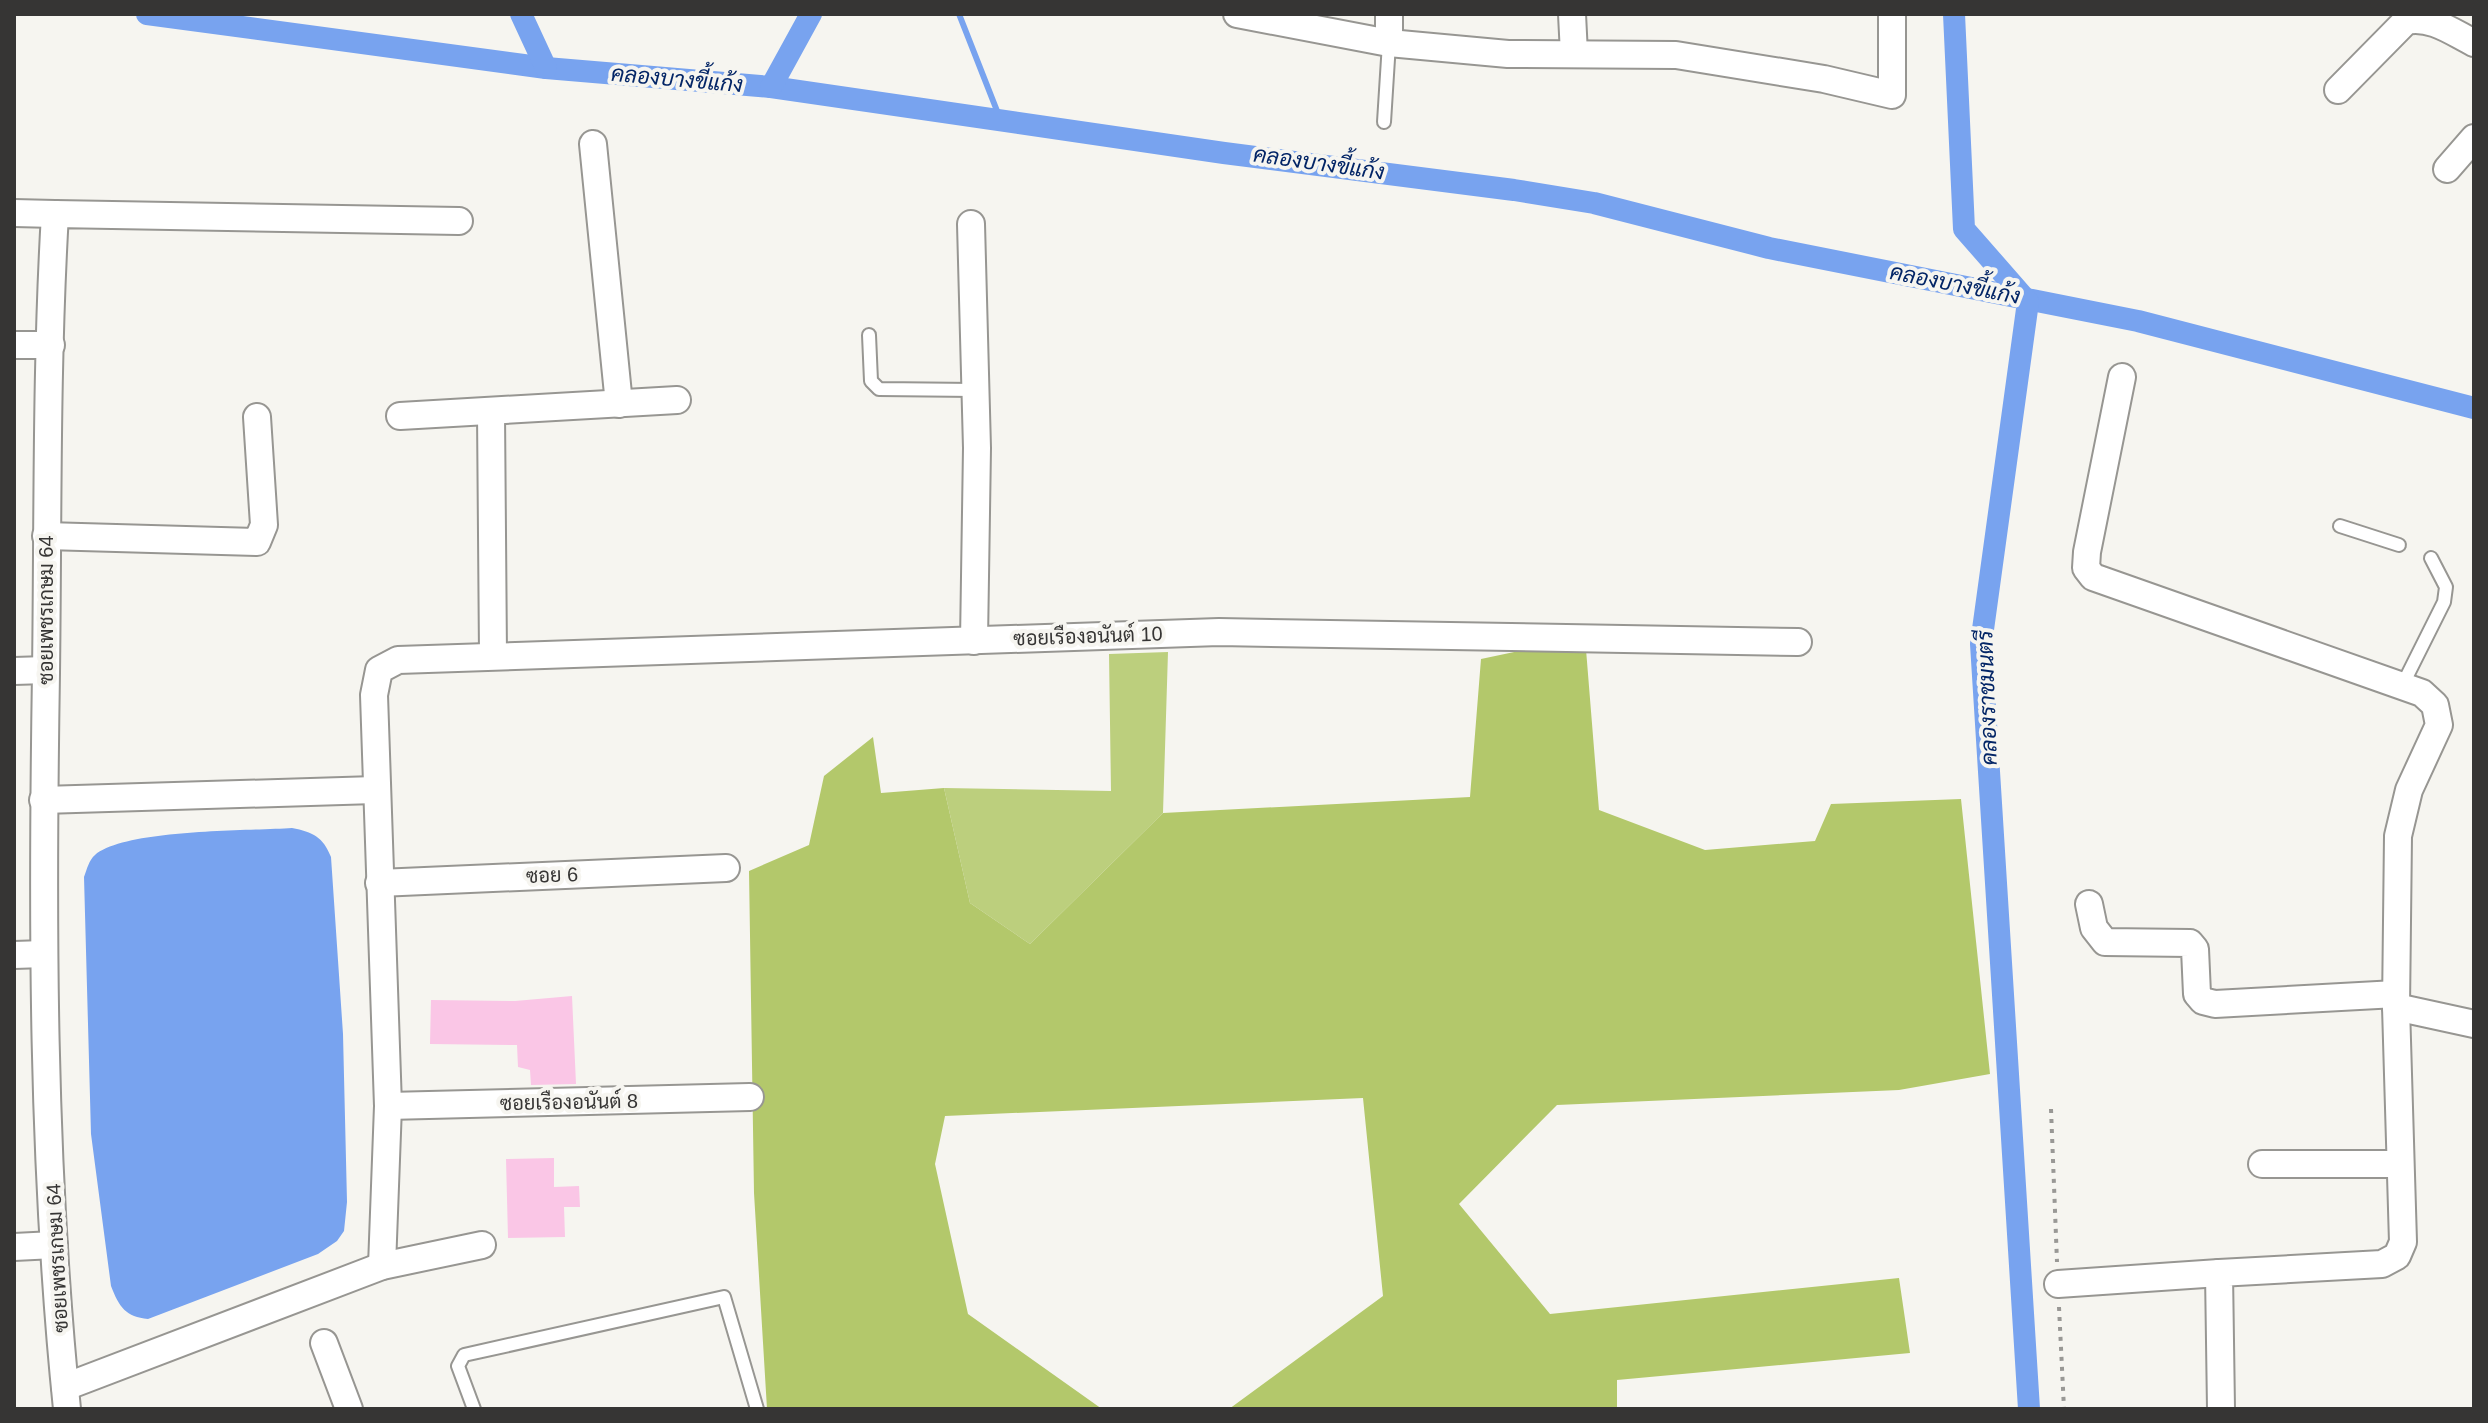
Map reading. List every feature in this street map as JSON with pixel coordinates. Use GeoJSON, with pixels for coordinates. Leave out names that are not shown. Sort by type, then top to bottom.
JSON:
{"type":"FeatureCollection","features":[{"type":"Feature","properties":{"kind":"street"},"geometry":{"type":"LineString","coordinates":[[1237,14],[1389,43],[1508,54],[1676,55],[1892,95],[1892,14]]}},
{"type":"Feature","properties":{"kind":"street"},"geometry":{"type":"LineString","coordinates":[[1389,14],[1389,43]]}},
{"type":"Feature","properties":{"kind":"street"},"geometry":{"type":"LineString","coordinates":[[1572,14],[1574,54]]}},
{"type":"Feature","properties":{"kind":"street"},"geometry":{"type":"LineString","coordinates":[[2338,90],[2406,21],[2421,18],[2432,21],[2474,43]]}},
{"type":"Feature","properties":{"kind":"street"},"geometry":{"type":"LineString","coordinates":[[2447,169],[2474,138]]}},
{"type":"Feature","properties":{"kind":"street"},"geometry":{"type":"LineString","coordinates":[[593,144],[619,404]]}},
{"type":"Feature","properties":{"kind":"street"},"geometry":{"type":"LineString","coordinates":[[14,213],[459,221]]}},
{"type":"Feature","properties":{"kind":"street","name":"ซอยเพชรเกษม 64"},"geometry":{"type":"LineString","coordinates":[[55,214],[46,536],[44,954],[54,1245],[66,1398]]}},
{"type":"Feature","properties":{"kind":"street"},"geometry":{"type":"LineString","coordinates":[[971,224],[976,438],[974,641]]}},
{"type":"Feature","properties":{"kind":"street"},"geometry":{"type":"LineString","coordinates":[[14,345],[51,345]]}},
{"type":"Feature","properties":{"kind":"street"},"geometry":{"type":"LineString","coordinates":[[2058,1284],[2382,1264],[2397,1256],[2403,1242],[2396,1001],[2398,836],[2409,790],[2439,725],[2435,705],[2422,693],[2093,577],[2086,568],[2087,552],[2122,377]]}},
{"type":"Feature","properties":{"kind":"street"},"geometry":{"type":"LineString","coordinates":[[400,416],[677,400]]}},
{"type":"Feature","properties":{"kind":"street"},"geometry":{"type":"LineString","coordinates":[[491,413],[493,655]]}},
{"type":"Feature","properties":{"kind":"street"},"geometry":{"type":"LineString","coordinates":[[46,536],[257,542],[264,525],[257,417]]}},
{"type":"Feature","properties":{"kind":"street","name":"ซอยเรืองอนันต์ 10"},"geometry":{"type":"LineString","coordinates":[[375,790],[374,695],[379,670],[398,660],[1219,632],[1798,642]]}},
{"type":"Feature","properties":{"kind":"street"},"geometry":{"type":"LineString","coordinates":[[14,671],[46,670]]}},
{"type":"Feature","properties":{"kind":"street"},"geometry":{"type":"LineString","coordinates":[[43,800],[375,790],[388,1106],[382,1266]]}},
{"type":"Feature","properties":{"kind":"street","name":"ซอย 6"},"geometry":{"type":"LineString","coordinates":[[379,883],[726,868]]}},
{"type":"Feature","properties":{"kind":"street"},"geometry":{"type":"LineString","coordinates":[[2089,904],[2094,928],[2105,942],[2190,943],[2195,949],[2197,994],[2203,1001],[2215,1004],[2396,1001],[2474,1024]]}},
{"type":"Feature","properties":{"kind":"street"},"geometry":{"type":"LineString","coordinates":[[14,955],[44,954]]}},
{"type":"Feature","properties":{"kind":"street","name":"ซอยเรืองอนันต์ 8"},"geometry":{"type":"LineString","coordinates":[[388,1106],[750,1097]]}},
{"type":"Feature","properties":{"kind":"street"},"geometry":{"type":"LineString","coordinates":[[2262,1164],[2400,1164]]}},
{"type":"Feature","properties":{"kind":"street"},"geometry":{"type":"LineString","coordinates":[[14,1247],[54,1245]]}},
{"type":"Feature","properties":{"kind":"street"},"geometry":{"type":"LineString","coordinates":[[66,1398],[382,1266],[482,1245]]}},
{"type":"Feature","properties":{"kind":"street"},"geometry":{"type":"LineString","coordinates":[[2219,1273],[2221,1409]]}},
{"type":"Feature","properties":{"kind":"street"},"geometry":{"type":"LineString","coordinates":[[324,1343],[349,1409]]}},
{"type":"Feature","properties":{"kind":"lane"},"geometry":{"type":"LineString","coordinates":[[1384,122],[1389,43]]}},
{"type":"Feature","properties":{"kind":"lane"},"geometry":{"type":"LineString","coordinates":[[869,335],[871,381],[879,389],[975,390]]}},
{"type":"Feature","properties":{"kind":"lane"},"geometry":{"type":"LineString","coordinates":[[2340,526],[2399,545]]}},
{"type":"Feature","properties":{"kind":"lane"},"geometry":{"type":"LineString","coordinates":[[2402,686],[2444,602],[2446,587],[2431,558]]}},
{"type":"Feature","properties":{"kind":"lane"},"geometry":{"type":"LineString","coordinates":[[474,1409],[458,1366],[464,1355],[724,1297],[757,1409]]}},
{"type":"Feature","properties":{"kind":"green space"},"geometry":{"type":"Polygon","coordinates":[[[1585,637],[1599,810],[1705,850],[1815,841],[1831,804],[1961,799],[1990,1074],[1899,1090],[1557,1105],[1459,1204],[1550,1314],[1899,1278],[1910,1353],[1617,1380],[1617,1409],[1229,1409],[1383,1296],[1363,1098],[945,1116],[935,1164],[968,1314],[1102,1409],[767,1409],[754,1193],[749,871],[809,845],[824,776],[873,737],[881,793],[944,788],[970,903],[1030,944],[1163,813],[1470,797],[1481,659],[1585,637]]]}},
{"type":"Feature","properties":{"kind":"green space"},"geometry":{"type":"Polygon","coordinates":[[[1168,652],[1163,813],[1030,944],[970,903],[944,788],[1111,791],[1109,654],[1168,652]]]}},
{"type":"Feature","properties":{"kind":"water"},"geometry":{"type":"Polygon","coordinates":[[[292,828],[316,836],[331,857],[343,1034],[347,1202],[344,1231],[337,1241],[318,1254],[148,1319],[134,1316],[120,1305],[111,1286],[91,1134],[84,877],[95,855],[110,846],[132,840],[189,833],[292,828]]]}},
{"type":"Feature","properties":{"kind":"building"},"geometry":{"type":"Polygon","coordinates":[[[572,996],[576,1084],[531,1085],[530,1070],[518,1067],[517,1045],[430,1044],[431,1000],[515,1001],[572,996]]]}},
{"type":"Feature","properties":{"kind":"building"},"geometry":{"type":"Polygon","coordinates":[[[554,1158],[554,1187],[579,1186],[580,1207],[564,1207],[565,1237],[508,1238],[506,1159],[554,1158]]]}},
{"type":"Feature","properties":{"kind":"waterway","name":"คลองบางขี้แก้ง"},"geometry":{"type":"LineString","coordinates":[[147,14],[546,68],[771,87],[1594,203],[1769,248],[2138,321],[2474,408]]}},
{"type":"Feature","properties":{"kind":"waterway"},"geometry":{"type":"LineString","coordinates":[[521,14],[546,68]]}},
{"type":"Feature","properties":{"kind":"waterway"},"geometry":{"type":"LineString","coordinates":[[771,87],[811,14]]}},
{"type":"Feature","properties":{"kind":"waterway"},"geometry":{"type":"LineString","coordinates":[[959,14],[1001,121]]}},
{"type":"Feature","properties":{"kind":"waterway","name":"คลองราชมนตรี"},"geometry":{"type":"LineString","coordinates":[[1954,14],[1964,229],[2028,302],[1981,644],[2029,1409]]}}]}
